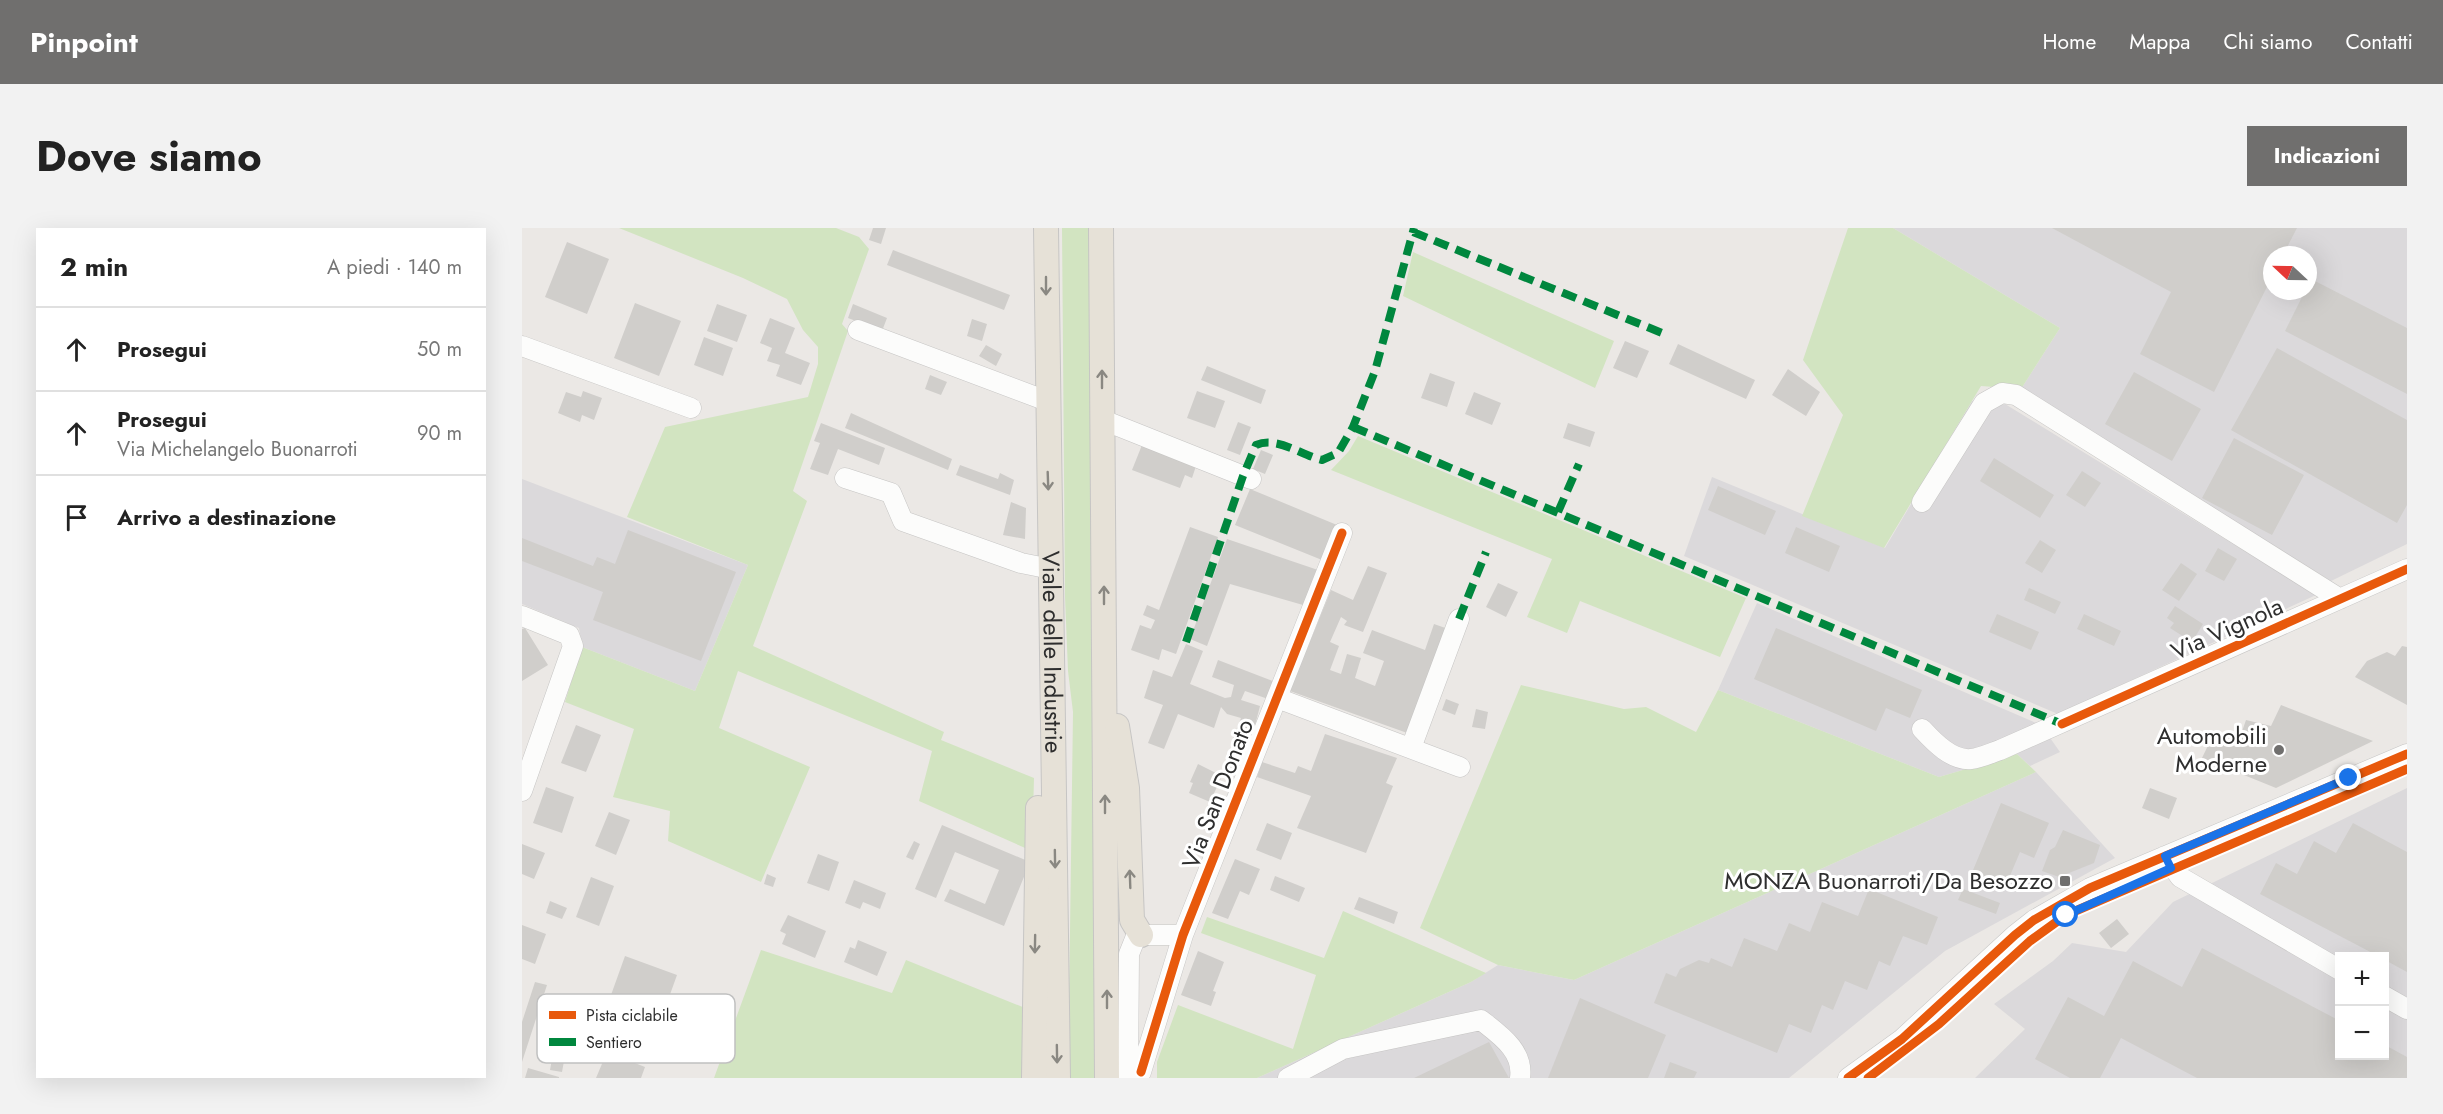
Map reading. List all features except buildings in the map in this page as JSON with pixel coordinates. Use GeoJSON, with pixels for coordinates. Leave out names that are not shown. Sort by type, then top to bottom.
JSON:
{"type":"FeatureCollection","features":[{"type":"Feature","properties":{"kind":"main road","name":"Viale delle Industrie"},"geometry":{"type":"LineString","coordinates":[[1046,228],[1058,1078]]}},
{"type":"Feature","properties":{"kind":"main road"},"geometry":{"type":"LineString","coordinates":[[1101,228],[1107,1078]]}},
{"type":"Feature","properties":{"kind":"main road"},"geometry":{"type":"LineString","coordinates":[[1034,1078],[1041,675],[1051,633]]}},
{"type":"Feature","properties":{"kind":"main road"},"geometry":{"type":"LineString","coordinates":[[1104,653],[1127,788],[1132,920],[1141,935]]}},
{"type":"Feature","properties":{"kind":"street"},"geometry":{"type":"LineString","coordinates":[[858,330],[1047,401]]}},
{"type":"Feature","properties":{"kind":"street"},"geometry":{"type":"LineString","coordinates":[[522,346],[691,408]]}},
{"type":"Feature","properties":{"kind":"street","name":"Via Vignola"},"geometry":{"type":"LineString","coordinates":[[1922,502],[1984,403],[2002,393],[2016,395],[2340,599]]}},
{"type":"Feature","properties":{"kind":"street"},"geometry":{"type":"LineString","coordinates":[[1103,420],[1251,479]]}},
{"type":"Feature","properties":{"kind":"street"},"geometry":{"type":"LineString","coordinates":[[844,478],[891,493],[903,521],[1022,563],[1051,569]]}},
{"type":"Feature","properties":{"kind":"street","name":"Via San Donato"},"geometry":{"type":"LineString","coordinates":[[1137,1076],[1183,935],[1342,533]]}},
{"type":"Feature","properties":{"kind":"street","name":"Via Vignola"},"geometry":{"type":"LineString","coordinates":[[1922,729],[1934,742],[1950,753],[1970,759],[2062,724],[2407,569]]}},
{"type":"Feature","properties":{"kind":"street"},"geometry":{"type":"LineString","coordinates":[[522,616],[569,635],[573,646],[522,791]]}},
{"type":"Feature","properties":{"kind":"street"},"geometry":{"type":"LineString","coordinates":[[1412,748],[1459,619]]}},
{"type":"Feature","properties":{"kind":"street","name":"Via San Donato"},"geometry":{"type":"LineString","coordinates":[[1277,698],[1461,766]]}},
{"type":"Feature","properties":{"kind":"street"},"geometry":{"type":"LineString","coordinates":[[1848,1078],[1902,1039],[1992,954],[2034,920],[2090,888],[2407,754]]}},
{"type":"Feature","properties":{"kind":"street"},"geometry":{"type":"LineString","coordinates":[[2165,856],[2180,878],[2335,967]]}},
{"type":"Feature","properties":{"kind":"street"},"geometry":{"type":"LineString","coordinates":[[1137,1076],[1141,935],[1183,935]]}},
{"type":"Feature","properties":{"kind":"street"},"geometry":{"type":"LineString","coordinates":[[2389,998],[2407,1009]]}},
{"type":"Feature","properties":{"kind":"street"},"geometry":{"type":"LineString","coordinates":[[1288,1078],[1343,1049],[1481,1020],[1504,1038],[1518,1057],[1520,1078]]}},
{"type":"Feature","properties":{"kind":"shaded area"},"geometry":{"type":"Polygon","coordinates":[[[1893,228],[2407,228],[2407,544],[2331,581],[2021,389],[2060,328],[1893,228]]]}},
{"type":"Feature","properties":{"kind":"shaded area"},"geometry":{"type":"Polygon","coordinates":[[[1972,401],[1989,409],[2005,404],[2316,595],[2058,714],[1684,556],[1712,477],[1885,548],[1972,401]]]}},
{"type":"Feature","properties":{"kind":"shaded area"},"geometry":{"type":"Polygon","coordinates":[[[522,479],[748,565],[695,691],[582,647],[579,628],[522,604],[522,479]]]}},
{"type":"Feature","properties":{"kind":"shaded area"},"geometry":{"type":"Polygon","coordinates":[[[1757,603],[2041,725],[2060,752],[2030,766],[2017,754],[1939,777],[1718,690],[1757,603]]]}},
{"type":"Feature","properties":{"kind":"shaded area"},"geometry":{"type":"Polygon","coordinates":[[[2036,772],[2115,858],[1945,951],[1789,1078],[1257,1078],[1471,982],[1498,965],[1574,980],[2036,772]]]}},
{"type":"Feature","properties":{"kind":"shaded area"},"geometry":{"type":"Polygon","coordinates":[[[2407,788],[2407,1078],[1975,1078],[2025,1029],[1994,1004],[2053,961],[2072,943],[2126,952],[2173,902],[2407,788]]]}},
{"type":"Feature","properties":{"kind":"green space"},"geometry":{"type":"Polygon","coordinates":[[[619,228],[836,228],[859,237],[869,249],[842,324],[848,331],[793,491],[807,501],[753,646],[944,732],[941,740],[1034,778],[1032,851],[919,801],[932,751],[738,671],[719,728],[810,767],[761,882],[668,841],[670,811],[613,797],[634,729],[565,702],[582,647],[695,691],[748,565],[627,517],[665,427],[808,397],[818,364],[818,347],[803,330],[787,299],[743,278],[619,228]]]}},
{"type":"Feature","properties":{"kind":"green space"},"geometry":{"type":"Polygon","coordinates":[[[1062,228],[1090,228],[1096,1078],[1068,1078],[1073,712],[1068,671],[1065,597],[1062,228]]]}},
{"type":"Feature","properties":{"kind":"green space"},"geometry":{"type":"Polygon","coordinates":[[[1848,228],[1893,228],[2060,328],[2021,389],[1981,386],[1884,548],[1802,516],[1843,415],[1803,360],[1848,228]]]}},
{"type":"Feature","properties":{"kind":"green space"},"geometry":{"type":"Polygon","coordinates":[[[1413,252],[1614,341],[1595,388],[1403,296],[1413,252]]]}},
{"type":"Feature","properties":{"kind":"green space"},"geometry":{"type":"Polygon","coordinates":[[[1358,436],[1746,598],[1720,657],[1580,601],[1567,633],[1527,617],[1552,559],[1331,470],[1349,451],[1358,436]]]}},
{"type":"Feature","properties":{"kind":"green space"},"geometry":{"type":"Polygon","coordinates":[[[1521,685],[1624,709],[1646,707],[1696,732],[1718,690],[1939,777],[2017,754],[2036,772],[1574,980],[1498,965],[1420,928],[1521,685]]]}},
{"type":"Feature","properties":{"kind":"green space"},"geometry":{"type":"Polygon","coordinates":[[[1343,911],[1486,973],[1471,982],[1257,1078],[1157,1078],[1157,1062],[1178,1005],[1293,1049],[1316,975],[1201,933],[1207,917],[1324,958],[1343,911]]]}},
{"type":"Feature","properties":{"kind":"green space"},"geometry":{"type":"Polygon","coordinates":[[[761,950],[892,993],[906,960],[1025,1008],[1024,1078],[714,1078],[720,1063],[735,1063],[735,1021],[761,950]]]}},
{"type":"Feature","properties":{"kind":"marked path"},"geometry":{"type":"LineString","coordinates":[[1186,642],[1243,476],[1256,445],[1281,444],[1322,460],[1338,453],[1353,427],[1375,371],[1414,228]]}},
{"type":"Feature","properties":{"kind":"marked path"},"geometry":{"type":"LineString","coordinates":[[1413,232],[1667,335]]}},
{"type":"Feature","properties":{"kind":"marked path"},"geometry":{"type":"LineString","coordinates":[[1353,427],[2062,724]]}},
{"type":"Feature","properties":{"kind":"marked path"},"geometry":{"type":"LineString","coordinates":[[1558,512],[1579,464]]}},
{"type":"Feature","properties":{"kind":"marked path"},"geometry":{"type":"LineString","coordinates":[[1459,619],[1486,552]]}},
{"type":"Feature","properties":{"kind":"cycle path"},"geometry":{"type":"LineString","coordinates":[[1141,1072],[1183,935],[1342,533]]}},
{"type":"Feature","properties":{"kind":"cycle path"},"geometry":{"type":"LineString","coordinates":[[2062,724],[2407,569]]}},
{"type":"Feature","properties":{"kind":"cycle path"},"geometry":{"type":"LineString","coordinates":[[1848,1078],[1902,1039],[2034,920],[2090,888],[2407,754]]}},
{"type":"Feature","properties":{"kind":"cycle path"},"geometry":{"type":"LineString","coordinates":[[1868,1078],[1939,1024],[2030,941],[2066,915],[2407,769]]}},
{"type":"Feature","properties":{"kind":"place","name":"Automobili Moderne"},"geometry":{"type":"Point","coordinates":[2279,750]}},
{"type":"Feature","properties":{"kind":"place","name":"MONZA Buonarroti/Da Besozzo"},"geometry":{"type":"Point","coordinates":[2065,881]}},
{"type":"Feature","properties":{"kind":"route"},"geometry":{"type":"LineString","coordinates":[[2066,915],[2171,868],[2165,856],[2349,778]]}}]}
